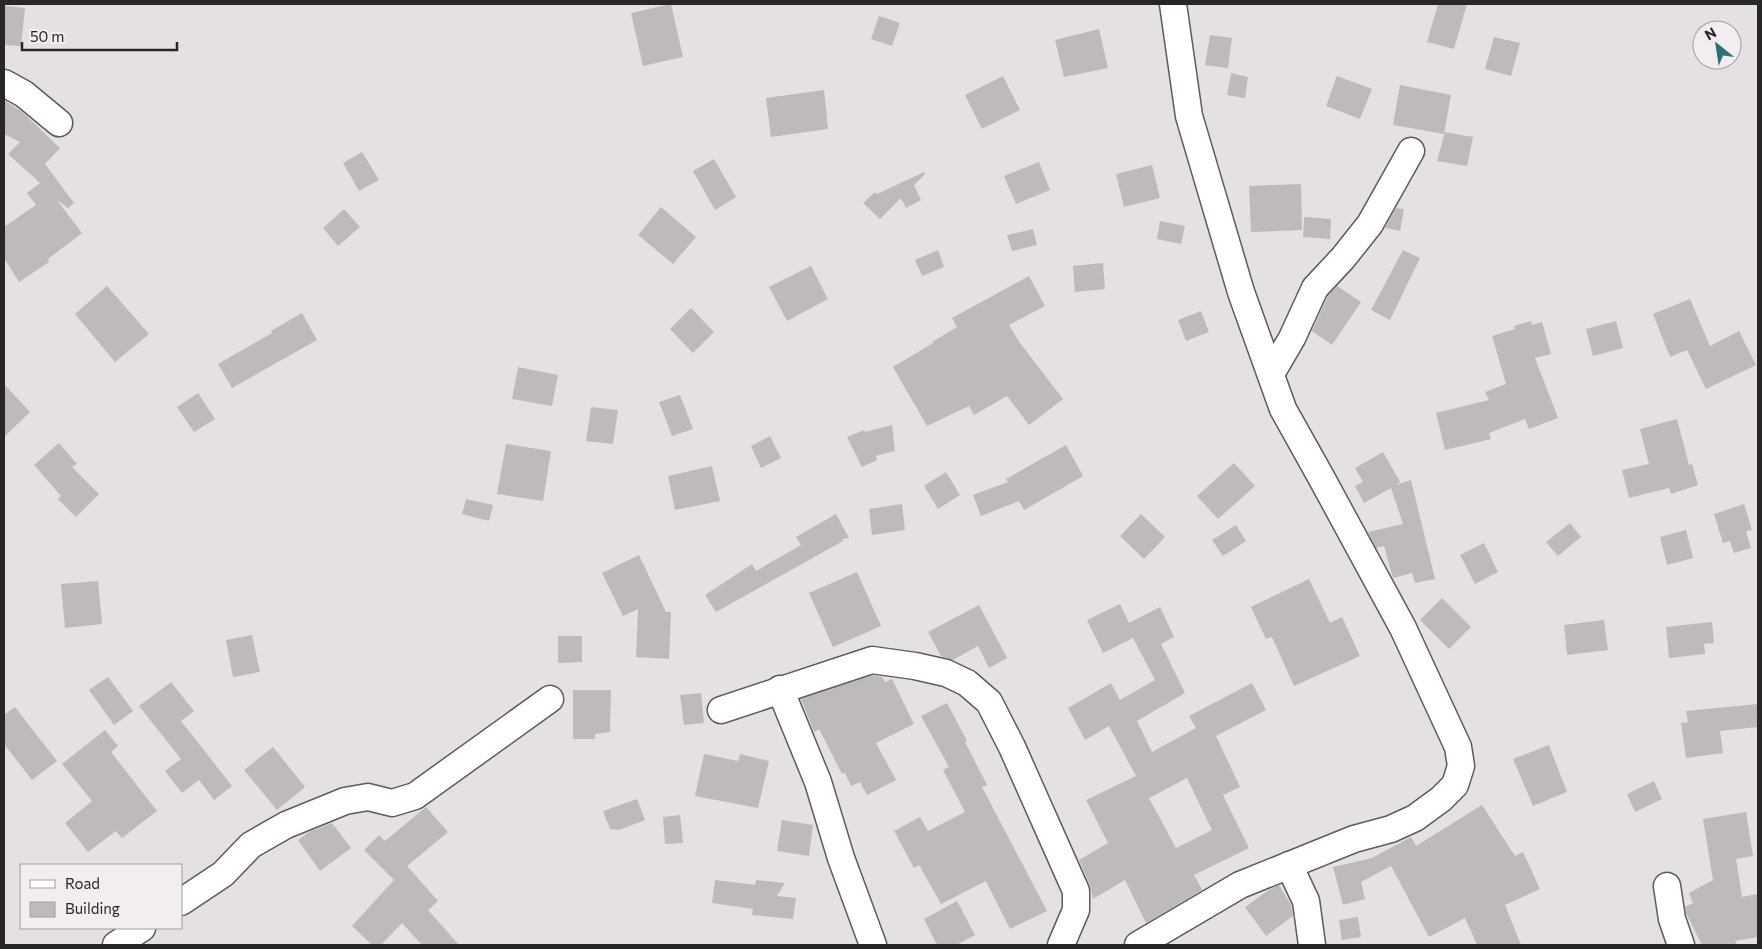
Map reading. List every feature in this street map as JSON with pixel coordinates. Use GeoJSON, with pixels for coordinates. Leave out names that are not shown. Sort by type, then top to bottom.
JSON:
{"type":"FeatureCollection","features":[{"type":"Feature","properties":{"kind":"street"},"geometry":{"type":"LineString","coordinates":[[1138,945],[1240,885],[1354,839],[1391,829],[1415,818],[1441,799],[1455,784],[1461,766],[1458,748],[1403,628],[1321,476],[1282,409],[1241,292],[1189,116],[1173,4]]}},
{"type":"Feature","properties":{"kind":"street"},"geometry":{"type":"LineString","coordinates":[[4,83],[24,94],[59,123]]}},
{"type":"Feature","properties":{"kind":"street"},"geometry":{"type":"LineString","coordinates":[[1271,374],[1292,338],[1315,288],[1343,258],[1370,224],[1411,151]]}},
{"type":"Feature","properties":{"kind":"street"},"geometry":{"type":"LineString","coordinates":[[721,710],[872,660],[915,666],[946,673],[967,683],[989,702],[1012,747],[1076,891],[1076,910],[1061,945]]}},
{"type":"Feature","properties":{"kind":"street"},"geometry":{"type":"LineString","coordinates":[[780,689],[818,782],[841,858],[874,945]]}},
{"type":"Feature","properties":{"kind":"street"},"geometry":{"type":"LineString","coordinates":[[182,901],[223,874],[250,845],[286,824],[345,801],[368,797],[392,803],[415,796],[550,699]]}},
{"type":"Feature","properties":{"kind":"street"},"geometry":{"type":"LineString","coordinates":[[1289,865],[1306,901],[1312,945]]}},
{"type":"Feature","properties":{"kind":"street"},"geometry":{"type":"LineString","coordinates":[[1667,886],[1672,919],[1681,945]]}},
{"type":"Feature","properties":{"kind":"street"},"geometry":{"type":"LineString","coordinates":[[116,945],[140,929]]}},
{"type":"Feature","properties":{"kind":"building"},"geometry":{"type":"Polygon","coordinates":[[[671,4],[683,57],[643,66],[631,13],[671,4]]]}},
{"type":"Feature","properties":{"kind":"building"},"geometry":{"type":"Polygon","coordinates":[[[1438,4],[1467,4],[1454,49],[1427,42],[1438,4]]]}},
{"type":"Feature","properties":{"kind":"building"},"geometry":{"type":"Polygon","coordinates":[[[4,6],[25,8],[21,46],[4,45],[4,6]]]}},
{"type":"Feature","properties":{"kind":"building"},"geometry":{"type":"Polygon","coordinates":[[[879,16],[900,23],[892,46],[871,39],[879,16]]]}},
{"type":"Feature","properties":{"kind":"building"},"geometry":{"type":"Polygon","coordinates":[[[1099,29],[1108,68],[1064,77],[1055,40],[1099,29]]]}},
{"type":"Feature","properties":{"kind":"building"},"geometry":{"type":"Polygon","coordinates":[[[1210,35],[1232,38],[1228,68],[1205,65],[1210,35]]]}},
{"type":"Feature","properties":{"kind":"building"},"geometry":{"type":"Polygon","coordinates":[[[1494,37],[1520,43],[1511,76],[1485,69],[1494,37]]]}},
{"type":"Feature","properties":{"kind":"building"},"geometry":{"type":"Polygon","coordinates":[[[1231,73],[1248,77],[1245,98],[1227,95],[1231,73]]]}},
{"type":"Feature","properties":{"kind":"building"},"geometry":{"type":"Polygon","coordinates":[[[1003,76],[1020,110],[982,129],[965,95],[1003,76]]]}},
{"type":"Feature","properties":{"kind":"building"},"geometry":{"type":"Polygon","coordinates":[[[1337,76],[1372,89],[1360,119],[1326,106],[1337,76]]]}},
{"type":"Feature","properties":{"kind":"building"},"geometry":{"type":"Polygon","coordinates":[[[1400,85],[1451,95],[1444,134],[1393,125],[1400,85]]]}},
{"type":"Feature","properties":{"kind":"building"},"geometry":{"type":"Polygon","coordinates":[[[824,90],[828,129],[771,137],[766,98],[824,90]]]}},
{"type":"Feature","properties":{"kind":"building"},"geometry":{"type":"Polygon","coordinates":[[[4,100],[22,112],[60,148],[45,164],[74,203],[68,208],[57,200],[82,233],[48,259],[49,262],[19,282],[4,258],[4,227],[36,205],[27,193],[40,183],[8,154],[20,142],[4,134],[4,100]]]}},
{"type":"Feature","properties":{"kind":"building"},"geometry":{"type":"Polygon","coordinates":[[[1445,132],[1473,137],[1467,166],[1437,161],[1445,132]]]}},
{"type":"Feature","properties":{"kind":"building"},"geometry":{"type":"Polygon","coordinates":[[[362,152],[379,180],[359,191],[343,163],[362,152]]]}},
{"type":"Feature","properties":{"kind":"building"},"geometry":{"type":"Polygon","coordinates":[[[714,159],[736,197],[715,210],[693,171],[714,159]]]}},
{"type":"Feature","properties":{"kind":"building"},"geometry":{"type":"Polygon","coordinates":[[[1039,162],[1050,190],[1016,204],[1004,176],[1039,162]]]}},
{"type":"Feature","properties":{"kind":"building"},"geometry":{"type":"Polygon","coordinates":[[[1152,165],[1160,198],[1124,207],[1116,174],[1152,165]]]}},
{"type":"Feature","properties":{"kind":"building"},"geometry":{"type":"Polygon","coordinates":[[[924,172],[925,174],[914,185],[921,200],[906,208],[901,198],[880,219],[863,203],[875,192],[877,194],[924,172]]]}},
{"type":"Feature","properties":{"kind":"building"},"geometry":{"type":"Polygon","coordinates":[[[1301,184],[1302,230],[1251,232],[1249,186],[1301,184]]]}},
{"type":"Feature","properties":{"kind":"building"},"geometry":{"type":"Polygon","coordinates":[[[661,207],[696,237],[673,264],[638,235],[661,207]]]}},
{"type":"Feature","properties":{"kind":"building"},"geometry":{"type":"Polygon","coordinates":[[[1396,208],[1404,209],[1400,231],[1385,228],[1396,208]]]}},
{"type":"Feature","properties":{"kind":"building"},"geometry":{"type":"Polygon","coordinates":[[[344,209],[360,227],[338,246],[323,228],[344,209]]]}},
{"type":"Feature","properties":{"kind":"building"},"geometry":{"type":"Polygon","coordinates":[[[1304,217],[1331,219],[1330,239],[1303,237],[1304,217]]]}},
{"type":"Feature","properties":{"kind":"building"},"geometry":{"type":"Polygon","coordinates":[[[1160,221],[1185,226],[1181,244],[1157,239],[1160,221]]]}},
{"type":"Feature","properties":{"kind":"building"},"geometry":{"type":"Polygon","coordinates":[[[1033,229],[1037,245],[1012,251],[1007,235],[1033,229]]]}},
{"type":"Feature","properties":{"kind":"building"},"geometry":{"type":"Polygon","coordinates":[[[938,250],[944,267],[922,276],[915,260],[938,250]]]}},
{"type":"Feature","properties":{"kind":"building"},"geometry":{"type":"Polygon","coordinates":[[[1403,250],[1420,258],[1390,320],[1371,310],[1403,250]]]}},
{"type":"Feature","properties":{"kind":"building"},"geometry":{"type":"Polygon","coordinates":[[[1103,263],[1105,289],[1075,292],[1073,266],[1103,263]]]}},
{"type":"Feature","properties":{"kind":"building"},"geometry":{"type":"Polygon","coordinates":[[[811,266],[828,299],[787,321],[769,287],[811,266]]]}},
{"type":"Feature","properties":{"kind":"building"},"geometry":{"type":"Polygon","coordinates":[[[1029,276],[1045,306],[1009,325],[1020,343],[1063,399],[1029,425],[1007,396],[974,415],[969,406],[927,426],[893,367],[957,327],[952,318],[1029,276]]]}},
{"type":"Feature","properties":{"kind":"building"},"geometry":{"type":"Polygon","coordinates":[[[107,286],[149,334],[115,362],[75,314],[107,286]]]}},
{"type":"Feature","properties":{"kind":"building"},"geometry":{"type":"Polygon","coordinates":[[[1337,286],[1361,302],[1332,345],[1312,331],[1328,296],[1337,286]]]}},
{"type":"Feature","properties":{"kind":"building"},"geometry":{"type":"Polygon","coordinates":[[[1690,299],[1710,346],[1739,331],[1756,365],[1706,389],[1687,350],[1670,357],[1653,314],[1690,299]]]}},
{"type":"Feature","properties":{"kind":"building"},"geometry":{"type":"Polygon","coordinates":[[[691,308],[714,332],[693,353],[670,329],[691,308]]]}},
{"type":"Feature","properties":{"kind":"building"},"geometry":{"type":"Polygon","coordinates":[[[1201,311],[1209,332],[1186,341],[1178,320],[1201,311]]]}},
{"type":"Feature","properties":{"kind":"building"},"geometry":{"type":"Polygon","coordinates":[[[302,313],[317,340],[232,388],[218,364],[272,333],[271,331],[302,313]]]}},
{"type":"Feature","properties":{"kind":"building"},"geometry":{"type":"Polygon","coordinates":[[[1531,321],[1532,325],[1542,322],[1551,354],[1535,358],[1558,418],[1529,429],[1525,419],[1489,433],[1491,439],[1445,450],[1436,413],[1489,400],[1485,392],[1506,384],[1492,336],[1515,329],[1514,326],[1531,321]]]}},
{"type":"Feature","properties":{"kind":"building"},"geometry":{"type":"Polygon","coordinates":[[[1616,321],[1623,348],[1593,356],[1586,329],[1616,321]]]}},
{"type":"Feature","properties":{"kind":"building"},"geometry":{"type":"Polygon","coordinates":[[[518,367],[558,375],[552,406],[512,399],[518,367]]]}},
{"type":"Feature","properties":{"kind":"building"},"geometry":{"type":"Polygon","coordinates":[[[4,384],[30,412],[4,437],[4,384]]]}},
{"type":"Feature","properties":{"kind":"building"},"geometry":{"type":"Polygon","coordinates":[[[198,393],[215,419],[194,432],[177,407],[198,393]]]}},
{"type":"Feature","properties":{"kind":"building"},"geometry":{"type":"Polygon","coordinates":[[[680,395],[693,429],[672,436],[659,402],[680,395]]]}},
{"type":"Feature","properties":{"kind":"building"},"geometry":{"type":"Polygon","coordinates":[[[591,407],[618,410],[613,444],[586,441],[591,407]]]}},
{"type":"Feature","properties":{"kind":"building"},"geometry":{"type":"Polygon","coordinates":[[[1677,419],[1689,465],[1692,464],[1698,485],[1671,494],[1669,488],[1629,498],[1622,470],[1649,464],[1640,429],[1677,419]]]}},
{"type":"Feature","properties":{"kind":"building"},"geometry":{"type":"Polygon","coordinates":[[[892,425],[895,451],[876,456],[877,460],[862,467],[847,437],[864,430],[865,432],[892,425]]]}},
{"type":"Feature","properties":{"kind":"building"},"geometry":{"type":"Polygon","coordinates":[[[770,436],[781,458],[761,468],[751,446],[770,436]]]}},
{"type":"Feature","properties":{"kind":"building"},"geometry":{"type":"Polygon","coordinates":[[[59,443],[77,464],[72,467],[99,494],[76,517],[58,499],[61,496],[34,465],[59,443]]]}},
{"type":"Feature","properties":{"kind":"building"},"geometry":{"type":"Polygon","coordinates":[[[506,444],[551,451],[543,501],[497,494],[506,444]]]}},
{"type":"Feature","properties":{"kind":"building"},"geometry":{"type":"Polygon","coordinates":[[[1066,445],[1083,476],[1024,510],[1019,501],[981,516],[973,495],[1008,482],[1006,479],[1066,445]]]}},
{"type":"Feature","properties":{"kind":"building"},"geometry":{"type":"Polygon","coordinates":[[[1383,452],[1400,482],[1396,485],[1411,480],[1435,579],[1415,583],[1412,573],[1393,578],[1384,546],[1376,548],[1368,532],[1403,524],[1391,488],[1364,503],[1355,486],[1363,482],[1355,468],[1383,452]]]}},
{"type":"Feature","properties":{"kind":"building"},"geometry":{"type":"Polygon","coordinates":[[[1234,463],[1255,486],[1218,519],[1197,496],[1234,463]]]}},
{"type":"Feature","properties":{"kind":"building"},"geometry":{"type":"Polygon","coordinates":[[[712,466],[720,501],[675,510],[668,476],[712,466]]]}},
{"type":"Feature","properties":{"kind":"building"},"geometry":{"type":"Polygon","coordinates":[[[946,472],[960,495],[938,509],[924,486],[946,472]]]}},
{"type":"Feature","properties":{"kind":"building"},"geometry":{"type":"Polygon","coordinates":[[[466,499],[493,505],[489,521],[462,514],[466,499]]]}},
{"type":"Feature","properties":{"kind":"building"},"geometry":{"type":"Polygon","coordinates":[[[902,504],[905,530],[872,535],[869,509],[902,504]]]}},
{"type":"Feature","properties":{"kind":"building"},"geometry":{"type":"Polygon","coordinates":[[[1744,504],[1752,530],[1746,531],[1751,548],[1734,553],[1730,541],[1723,543],[1714,514],[1744,504]]]}},
{"type":"Feature","properties":{"kind":"building"},"geometry":{"type":"Polygon","coordinates":[[[836,514],[849,538],[842,539],[843,541],[716,612],[705,595],[752,564],[756,571],[801,545],[796,537],[836,514]]]}},
{"type":"Feature","properties":{"kind":"building"},"geometry":{"type":"Polygon","coordinates":[[[1141,514],[1165,537],[1144,559],[1120,536],[1141,514]]]}},
{"type":"Feature","properties":{"kind":"building"},"geometry":{"type":"Polygon","coordinates":[[[1570,523],[1581,537],[1558,556],[1546,542],[1570,523]]]}},
{"type":"Feature","properties":{"kind":"building"},"geometry":{"type":"Polygon","coordinates":[[[1236,525],[1246,541],[1223,556],[1212,540],[1236,525]]]}},
{"type":"Feature","properties":{"kind":"building"},"geometry":{"type":"Polygon","coordinates":[[[1686,530],[1693,558],[1667,565],[1660,537],[1686,530]]]}},
{"type":"Feature","properties":{"kind":"building"},"geometry":{"type":"Polygon","coordinates":[[[1484,543],[1498,572],[1475,584],[1460,555],[1484,543]]]}},
{"type":"Feature","properties":{"kind":"building"},"geometry":{"type":"Polygon","coordinates":[[[639,555],[666,612],[671,612],[669,659],[636,657],[638,609],[623,616],[602,573],[639,555]]]}},
{"type":"Feature","properties":{"kind":"building"},"geometry":{"type":"Polygon","coordinates":[[[857,572],[881,626],[833,647],[809,593],[857,572]]]}},
{"type":"Feature","properties":{"kind":"building"},"geometry":{"type":"Polygon","coordinates":[[[1309,579],[1330,623],[1342,617],[1360,656],[1294,686],[1272,637],[1266,639],[1251,607],[1309,579]]]}},
{"type":"Feature","properties":{"kind":"building"},"geometry":{"type":"Polygon","coordinates":[[[98,581],[102,624],[65,628],[61,584],[98,581]]]}},
{"type":"Feature","properties":{"kind":"building"},"geometry":{"type":"Polygon","coordinates":[[[1442,598],[1471,627],[1449,649],[1420,620],[1442,598]]]}},
{"type":"Feature","properties":{"kind":"building"},"geometry":{"type":"Polygon","coordinates":[[[1120,604],[1129,623],[1160,607],[1174,637],[1161,644],[1185,693],[1137,721],[1152,752],[1196,728],[1189,716],[1252,683],[1266,710],[1216,736],[1240,787],[1223,795],[1249,848],[1194,875],[1202,890],[1146,923],[1125,880],[1093,899],[1090,885],[1079,860],[1108,843],[1086,800],[1136,776],[1109,726],[1085,740],[1068,708],[1111,683],[1120,700],[1155,680],[1133,638],[1103,653],[1087,620],[1120,604]],[[1187,778],[1149,798],[1176,848],[1212,830],[1187,778]]]}},
{"type":"Feature","properties":{"kind":"building"},"geometry":{"type":"Polygon","coordinates":[[[979,605],[1007,658],[989,668],[978,646],[953,660],[941,656],[928,632],[979,605]]]}},
{"type":"Feature","properties":{"kind":"building"},"geometry":{"type":"Polygon","coordinates":[[[1604,620],[1608,650],[1567,655],[1564,625],[1604,620]]]}},
{"type":"Feature","properties":{"kind":"building"},"geometry":{"type":"Polygon","coordinates":[[[1712,622],[1714,643],[1704,644],[1705,654],[1669,658],[1666,627],[1712,622]]]}},
{"type":"Feature","properties":{"kind":"building"},"geometry":{"type":"Polygon","coordinates":[[[252,635],[260,672],[233,677],[226,640],[252,635]]]}},
{"type":"Feature","properties":{"kind":"building"},"geometry":{"type":"Polygon","coordinates":[[[558,636],[582,636],[582,662],[558,663],[558,636]]]}},
{"type":"Feature","properties":{"kind":"building"},"geometry":{"type":"Polygon","coordinates":[[[873,675],[882,677],[885,682],[892,679],[914,724],[876,743],[896,780],[867,795],[860,782],[851,786],[845,773],[842,774],[819,729],[814,732],[801,699],[873,675]]]}},
{"type":"Feature","properties":{"kind":"building"},"geometry":{"type":"Polygon","coordinates":[[[108,677],[133,711],[114,725],[89,690],[108,677]]]}},
{"type":"Feature","properties":{"kind":"building"},"geometry":{"type":"Polygon","coordinates":[[[171,682],[194,711],[181,721],[232,786],[214,800],[199,780],[182,793],[165,771],[181,759],[139,706],[171,682]]]}},
{"type":"Feature","properties":{"kind":"building"},"geometry":{"type":"Polygon","coordinates":[[[573,690],[611,690],[610,732],[595,734],[595,739],[573,739],[573,690]]]}},
{"type":"Feature","properties":{"kind":"building"},"geometry":{"type":"Polygon","coordinates":[[[701,693],[704,723],[684,725],[680,695],[701,693]]]}},
{"type":"Feature","properties":{"kind":"building"},"geometry":{"type":"Polygon","coordinates":[[[947,703],[987,785],[982,787],[1047,911],[1010,929],[986,881],[941,904],[919,865],[914,868],[894,831],[920,817],[928,831],[965,812],[943,770],[949,767],[921,716],[947,703]]]}},
{"type":"Feature","properties":{"kind":"building"},"geometry":{"type":"Polygon","coordinates":[[[1758,704],[1758,727],[1720,731],[1723,753],[1686,758],[1681,723],[1688,722],[1686,711],[1758,704]]]}},
{"type":"Feature","properties":{"kind":"building"},"geometry":{"type":"Polygon","coordinates":[[[15,707],[57,761],[32,780],[4,744],[4,715],[15,707]]]}},
{"type":"Feature","properties":{"kind":"building"},"geometry":{"type":"Polygon","coordinates":[[[105,730],[118,746],[111,752],[157,811],[122,838],[116,831],[88,852],[65,823],[92,801],[62,764],[105,730]]]}},
{"type":"Feature","properties":{"kind":"building"},"geometry":{"type":"Polygon","coordinates":[[[1549,745],[1567,792],[1533,806],[1513,759],[1549,745]]]}},
{"type":"Feature","properties":{"kind":"building"},"geometry":{"type":"Polygon","coordinates":[[[273,747],[305,787],[277,810],[244,770],[273,747]]]}},
{"type":"Feature","properties":{"kind":"building"},"geometry":{"type":"Polygon","coordinates":[[[704,754],[738,761],[740,754],[769,761],[758,808],[695,796],[704,754]]]}},
{"type":"Feature","properties":{"kind":"building"},"geometry":{"type":"Polygon","coordinates":[[[1654,781],[1662,799],[1635,812],[1627,794],[1654,781]]]}},
{"type":"Feature","properties":{"kind":"building"},"geometry":{"type":"Polygon","coordinates":[[[637,799],[645,820],[619,830],[610,829],[603,811],[637,799]]]}},
{"type":"Feature","properties":{"kind":"building"},"geometry":{"type":"Polygon","coordinates":[[[1482,805],[1515,856],[1523,852],[1540,889],[1505,905],[1521,945],[1477,945],[1465,918],[1429,937],[1391,866],[1361,882],[1365,899],[1343,905],[1333,867],[1372,858],[1411,837],[1416,846],[1482,805]]]}},
{"type":"Feature","properties":{"kind":"building"},"geometry":{"type":"Polygon","coordinates":[[[426,807],[448,832],[407,866],[438,901],[428,910],[459,945],[422,945],[402,923],[381,945],[372,945],[352,926],[394,880],[364,850],[379,835],[385,841],[426,807]]]}},
{"type":"Feature","properties":{"kind":"building"},"geometry":{"type":"Polygon","coordinates":[[[1746,812],[1753,856],[1736,859],[1742,897],[1758,894],[1758,937],[1735,941],[1737,945],[1702,945],[1686,913],[1685,907],[1693,903],[1689,893],[1713,880],[1703,819],[1746,812]]]}},
{"type":"Feature","properties":{"kind":"building"},"geometry":{"type":"Polygon","coordinates":[[[680,815],[683,843],[665,844],[663,817],[680,815]]]}},
{"type":"Feature","properties":{"kind":"building"},"geometry":{"type":"Polygon","coordinates":[[[782,820],[813,825],[809,856],[777,851],[782,820]]]}},
{"type":"Feature","properties":{"kind":"building"},"geometry":{"type":"Polygon","coordinates":[[[332,823],[351,848],[320,871],[298,840],[309,832],[332,823]]]}},
{"type":"Feature","properties":{"kind":"building"},"geometry":{"type":"Polygon","coordinates":[[[715,880],[755,885],[756,880],[785,883],[777,896],[796,898],[793,919],[752,915],[753,909],[712,903],[715,880]]]}},
{"type":"Feature","properties":{"kind":"building"},"geometry":{"type":"Polygon","coordinates":[[[1279,885],[1291,905],[1293,916],[1266,936],[1245,907],[1279,885]]]}},
{"type":"Feature","properties":{"kind":"building"},"geometry":{"type":"Polygon","coordinates":[[[957,901],[975,935],[956,945],[937,945],[924,919],[957,901]]]}},
{"type":"Feature","properties":{"kind":"building"},"geometry":{"type":"Polygon","coordinates":[[[1358,917],[1361,937],[1342,940],[1339,920],[1358,917]]]}}]}
